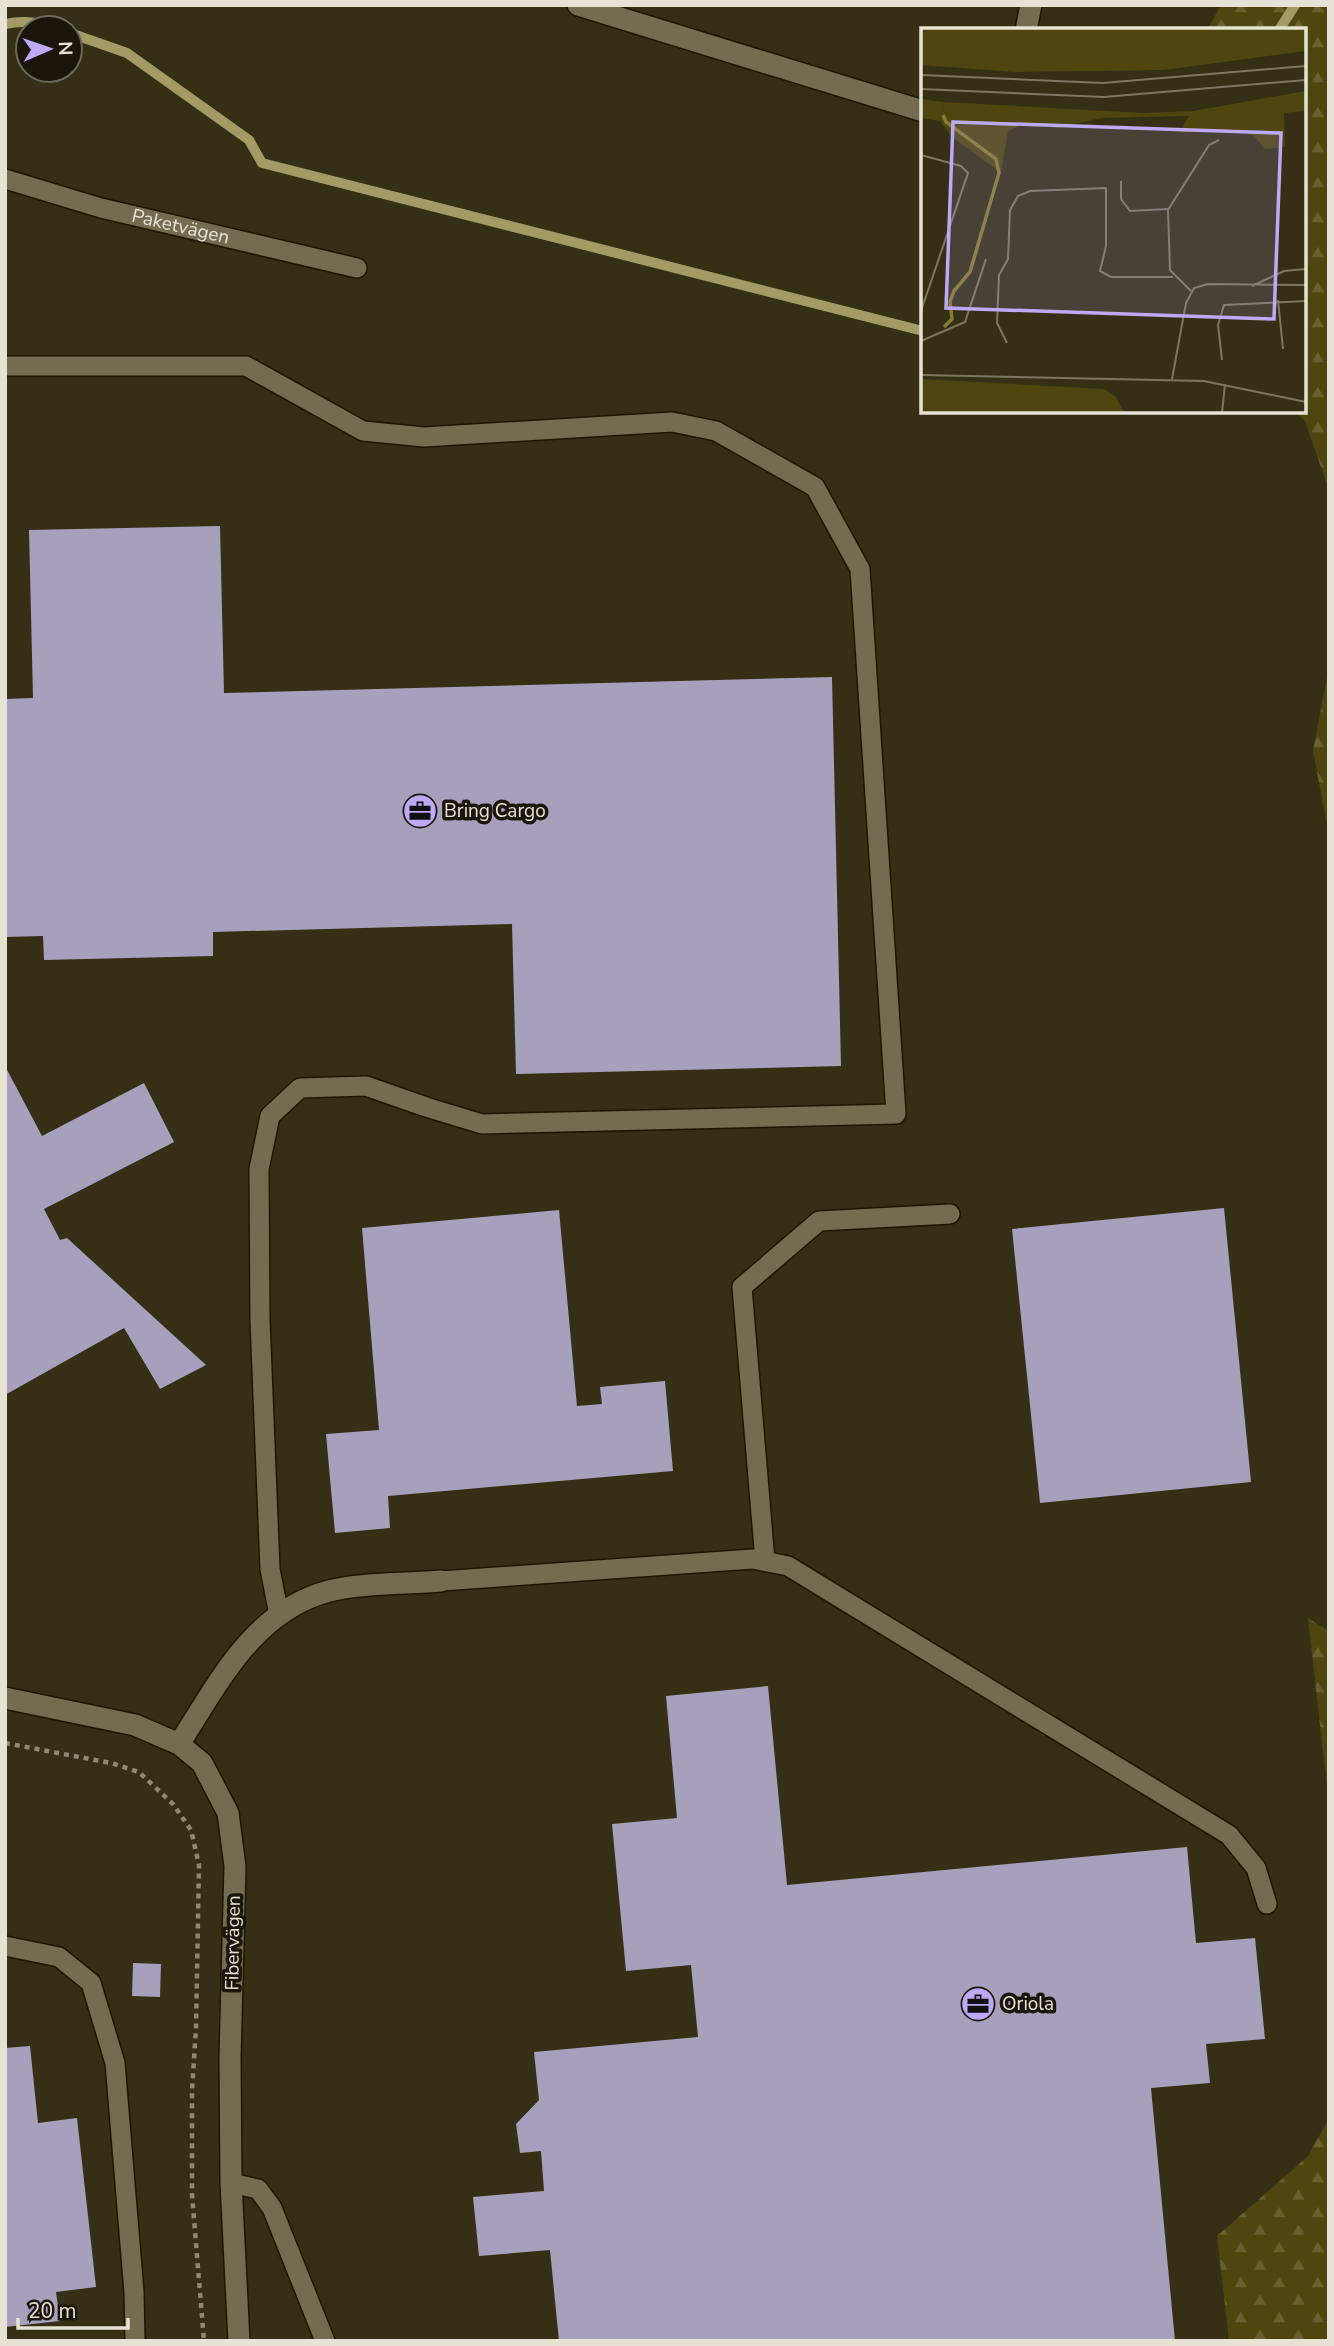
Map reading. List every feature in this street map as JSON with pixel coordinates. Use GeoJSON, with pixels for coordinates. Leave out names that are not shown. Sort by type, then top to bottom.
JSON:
{"type":"FeatureCollection","features":[{"type":"Feature","properties":{"kind":"street"},"geometry":{"type":"LineString","coordinates":[[578,5],[921,110]]}},
{"type":"Feature","properties":{"kind":"street"},"geometry":{"type":"LineString","coordinates":[[1026,28],[1031,5]]}},
{"type":"Feature","properties":{"kind":"street"},"geometry":{"type":"LineString","coordinates":[[179,1744],[226,1671],[253,1635],[299,1602],[330,1591],[441,1581]]}},
{"type":"Feature","properties":{"kind":"street","name":"Fibervägen"},"geometry":{"type":"LineString","coordinates":[[5,1698],[135,1725],[179,1744],[202,1763],[228,1813],[235,1866],[230,2058],[231,2183],[239,2341]]}},
{"type":"Feature","properties":{"kind":"lane","name":"Paketvägen"},"geometry":{"type":"LineString","coordinates":[[5,179],[101,208],[357,268]]}},
{"type":"Feature","properties":{"kind":"lane"},"geometry":{"type":"LineString","coordinates":[[5,366],[246,366],[363,431],[424,437],[672,422],[716,431],[815,486],[860,569],[896,1114],[482,1124],[366,1086],[300,1088],[270,1116],[259,1169],[260,1320],[270,1569],[279,1615]]}},
{"type":"Feature","properties":{"kind":"lane"},"geometry":{"type":"LineString","coordinates":[[765,1561],[742,1287],[819,1222],[950,1214]]}},
{"type":"Feature","properties":{"kind":"lane"},"geometry":{"type":"LineString","coordinates":[[441,1581],[753,1559],[788,1566],[1229,1835],[1255,1868],[1267,1904]]}},
{"type":"Feature","properties":{"kind":"lane"},"geometry":{"type":"LineString","coordinates":[[5,1946],[59,1957],[91,1983],[115,2063],[134,2292],[135,2341]]}},
{"type":"Feature","properties":{"kind":"lane"},"geometry":{"type":"LineString","coordinates":[[231,2183],[258,2189],[272,2208],[325,2341]]}},
{"type":"Feature","properties":{"kind":"path"},"geometry":{"type":"LineString","coordinates":[[5,1743],[111,1763],[139,1772],[173,1804],[191,1830],[199,1865],[192,2091],[192,2195],[204,2341]]}},
{"type":"Feature","properties":{"kind":"green space"},"geometry":{"type":"Polygon","coordinates":[[[1221,5],[1329,5],[1329,490],[1305,421],[1297,413],[1306,413],[1306,28],[1208,28],[1221,5]]]}},
{"type":"Feature","properties":{"kind":"green space"},"geometry":{"type":"Polygon","coordinates":[[[1329,666],[1329,835],[1313,751],[1329,666]]]}},
{"type":"Feature","properties":{"kind":"green space"},"geometry":{"type":"Polygon","coordinates":[[[1308,1618],[1329,1631],[1329,1805],[1308,1618]]]}},
{"type":"Feature","properties":{"kind":"green space"},"geometry":{"type":"Polygon","coordinates":[[[1329,2118],[1329,2341],[1229,2341],[1217,2236],[1308,2156],[1329,2118]]]}},
{"type":"Feature","properties":{"kind":"building","name":"Bring Cargo"},"geometry":{"type":"Polygon","coordinates":[[[220,526],[224,693],[832,677],[841,1066],[516,1074],[512,924],[213,932],[213,956],[44,960],[43,936],[5,937],[5,699],[33,698],[29,530],[220,526]]]}},
{"type":"Feature","properties":{"kind":"building"},"geometry":{"type":"Polygon","coordinates":[[[5,1066],[42,1136],[144,1083],[174,1142],[44,1209],[60,1240],[67,1238],[206,1365],[160,1389],[124,1328],[5,1395],[5,1066]]]}},
{"type":"Feature","properties":{"kind":"building"},"geometry":{"type":"Polygon","coordinates":[[[1224,1208],[1251,1482],[1040,1503],[1012,1229],[1224,1208]]]}},
{"type":"Feature","properties":{"kind":"building"},"geometry":{"type":"Polygon","coordinates":[[[559,1210],[577,1406],[602,1404],[600,1387],[665,1381],[673,1471],[388,1496],[390,1528],[335,1533],[326,1434],[379,1430],[362,1228],[559,1210]]]}},
{"type":"Feature","properties":{"kind":"building","name":"Oriola"},"geometry":{"type":"Polygon","coordinates":[[[768,1686],[787,1885],[1187,1847],[1196,1943],[1255,1938],[1265,2039],[1206,2044],[1210,2083],[1151,2088],[1175,2341],[559,2341],[550,2250],[479,2256],[473,2197],[544,2191],[541,2151],[520,2153],[516,2124],[539,2100],[534,2052],[698,2037],[691,1965],[626,1971],[612,1824],[677,1818],[666,1696],[768,1686]]]}},
{"type":"Feature","properties":{"kind":"building"},"geometry":{"type":"Polygon","coordinates":[[[133,1963],[161,1964],[160,1997],[132,1996],[133,1963]]]}},
{"type":"Feature","properties":{"kind":"building"},"geometry":{"type":"Polygon","coordinates":[[[30,2046],[38,2123],[77,2118],[96,2287],[56,2292],[60,2321],[5,2327],[5,2048],[30,2046]]]}},
{"type":"Feature","properties":{"kind":"waterway"},"geometry":{"type":"LineString","coordinates":[[1280,28],[1295,5]]}},
{"type":"Feature","properties":{"kind":"waterway"},"geometry":{"type":"LineString","coordinates":[[5,24],[14,23]]}},
{"type":"Feature","properties":{"kind":"waterway"},"geometry":{"type":"LineString","coordinates":[[84,38],[127,53],[249,140],[262,163],[921,330]]}},
{"type":"Feature","properties":{"kind":"place","name":"Bring Cargo"},"geometry":{"type":"Point","coordinates":[420,811]}},
{"type":"Feature","properties":{"kind":"place","name":"Oriola"},"geometry":{"type":"Point","coordinates":[978,2004]}}]}
